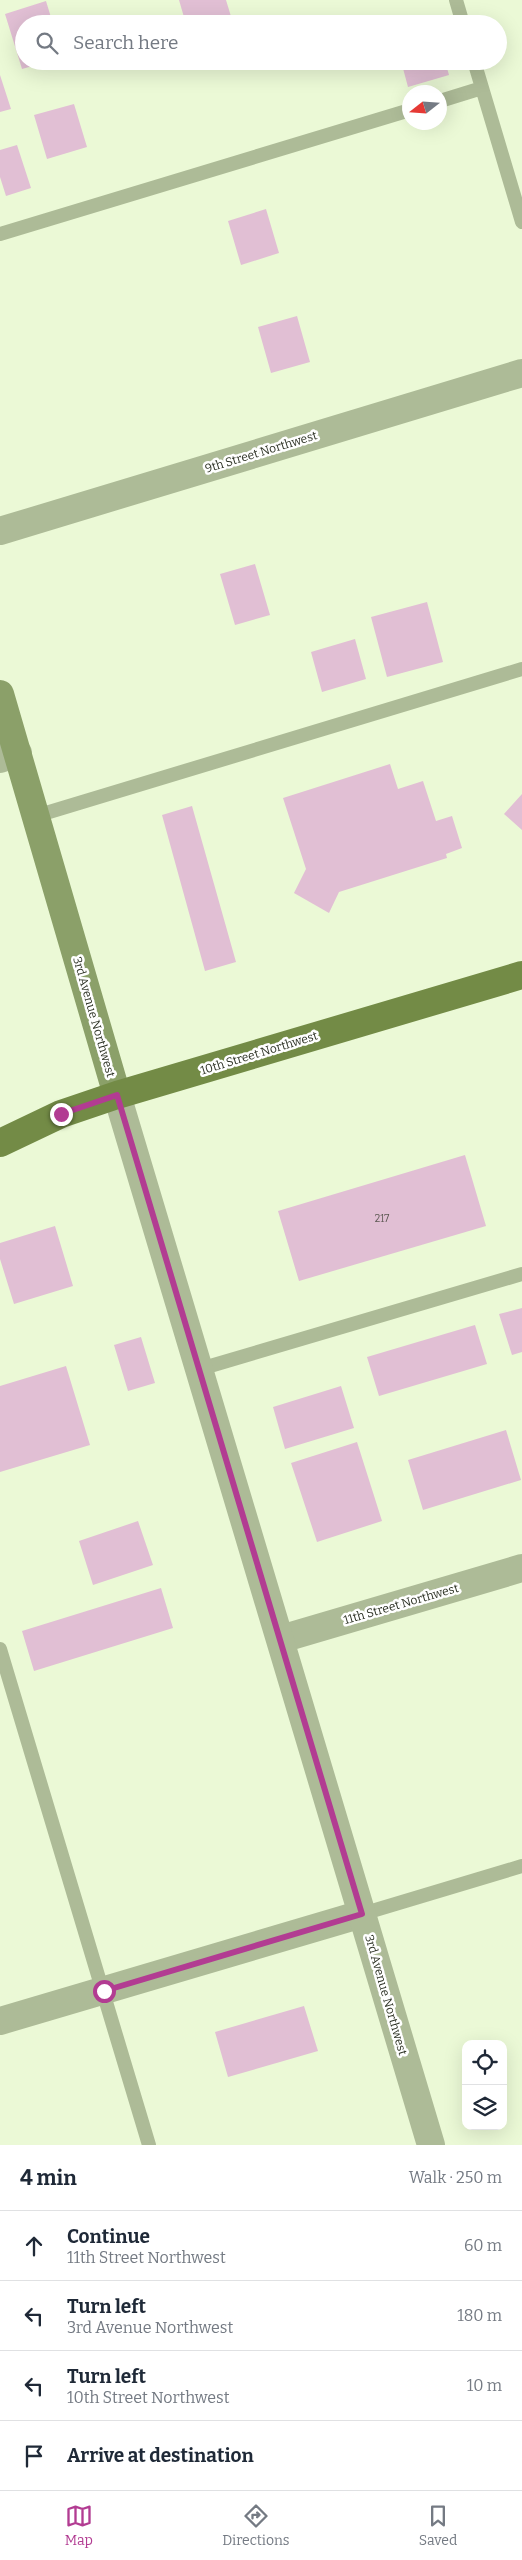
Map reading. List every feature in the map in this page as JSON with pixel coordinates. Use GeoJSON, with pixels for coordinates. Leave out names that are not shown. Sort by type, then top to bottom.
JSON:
{"type":"FeatureCollection","features":[{"type":"Feature","properties":{"kind":"main road","name":"3rd Avenue Northwest"},"geometry":{"type":"LineString","coordinates":[[0,694],[9,756],[36,816],[117,1095]]}},
{"type":"Feature","properties":{"kind":"main road","name":"10th Street Northwest"},"geometry":{"type":"LineString","coordinates":[[0,1143],[61,1114],[117,1095],[522,975]]}},
{"type":"Feature","properties":{"kind":"street","name":"9th Street Northwest"},"geometry":{"type":"LineString","coordinates":[[0,531],[522,373]]}},
{"type":"Feature","properties":{"kind":"street","name":"3rd Avenue Northwest"},"geometry":{"type":"LineString","coordinates":[[117,1095],[281,1639],[430,2145]]}},
{"type":"Feature","properties":{"kind":"street","name":"11th Street Northwest"},"geometry":{"type":"LineString","coordinates":[[281,1639],[522,1568]]}},
{"type":"Feature","properties":{"kind":"street"},"geometry":{"type":"LineString","coordinates":[[0,2021],[362,1914]]}},
{"type":"Feature","properties":{"kind":"lane"},"geometry":{"type":"LineString","coordinates":[[456,0],[460,15]]}},
{"type":"Feature","properties":{"kind":"lane"},"geometry":{"type":"LineString","coordinates":[[477,70],[522,222]]}},
{"type":"Feature","properties":{"kind":"lane"},"geometry":{"type":"LineString","coordinates":[[447,99],[482,88]]}},
{"type":"Feature","properties":{"kind":"lane"},"geometry":{"type":"LineString","coordinates":[[0,234],[402,112]]}},
{"type":"Feature","properties":{"kind":"lane"},"geometry":{"type":"LineString","coordinates":[[36,816],[522,668]]}},
{"type":"Feature","properties":{"kind":"lane"},"geometry":{"type":"LineString","coordinates":[[200,1369],[522,1274]]}},
{"type":"Feature","properties":{"kind":"lane"},"geometry":{"type":"LineString","coordinates":[[0,1648],[149,2145]]}},
{"type":"Feature","properties":{"kind":"lane"},"geometry":{"type":"LineString","coordinates":[[362,1914],[522,1866]]}},
{"type":"Feature","properties":{"kind":"building"},"geometry":{"type":"Polygon","coordinates":[[[179,0],[226,0],[231,15],[183,15],[179,0]]]}},
{"type":"Feature","properties":{"kind":"building"},"geometry":{"type":"Polygon","coordinates":[[[46,1],[50,15],[15,15],[15,46],[5,14],[46,1]]]}},
{"type":"Feature","properties":{"kind":"building"},"geometry":{"type":"Polygon","coordinates":[[[403,70],[448,70],[449,75],[415,85],[407,85],[403,70]]]}},
{"type":"Feature","properties":{"kind":"building"},"geometry":{"type":"Polygon","coordinates":[[[0,75],[11,109],[0,112],[0,75]]]}},
{"type":"Feature","properties":{"kind":"building"},"geometry":{"type":"Polygon","coordinates":[[[74,104],[87,147],[47,159],[34,115],[74,104]]]}},
{"type":"Feature","properties":{"kind":"building"},"geometry":{"type":"Polygon","coordinates":[[[17,145],[31,188],[6,196],[0,177],[0,150],[17,145]]]}},
{"type":"Feature","properties":{"kind":"building"},"geometry":{"type":"Polygon","coordinates":[[[266,209],[279,253],[241,265],[228,221],[266,209]]]}},
{"type":"Feature","properties":{"kind":"building"},"geometry":{"type":"Polygon","coordinates":[[[297,316],[310,362],[271,373],[258,327],[297,316]]]}},
{"type":"Feature","properties":{"kind":"building"},"geometry":{"type":"Polygon","coordinates":[[[255,564],[270,615],[235,625],[220,574],[255,564]]]}},
{"type":"Feature","properties":{"kind":"building"},"geometry":{"type":"Polygon","coordinates":[[[427,602],[443,662],[387,677],[371,617],[427,602]]]}},
{"type":"Feature","properties":{"kind":"building"},"geometry":{"type":"Polygon","coordinates":[[[355,639],[366,679],[322,692],[311,652],[355,639]]]}},
{"type":"Feature","properties":{"kind":"building"},"geometry":{"type":"Polygon","coordinates":[[[390,764],[398,789],[423,781],[436,821],[452,816],[462,848],[446,854],[447,858],[339,892],[329,913],[294,893],[306,869],[283,798],[390,764]]]}},
{"type":"Feature","properties":{"kind":"building"},"geometry":{"type":"Polygon","coordinates":[[[522,794],[522,830],[504,814],[522,794]]]}},
{"type":"Feature","properties":{"kind":"building"},"geometry":{"type":"Polygon","coordinates":[[[192,806],[236,962],[205,971],[162,815],[192,806]]]}},
{"type":"Feature","properties":{"kind":"building"},"geometry":{"type":"Polygon","coordinates":[[[465,1155],[486,1226],[299,1281],[278,1211],[465,1155]]]}},
{"type":"Feature","properties":{"kind":"building"},"geometry":{"type":"Polygon","coordinates":[[[55,1226],[73,1286],[14,1304],[0,1259],[0,1243],[55,1226]]]}},
{"type":"Feature","properties":{"kind":"building"},"geometry":{"type":"Polygon","coordinates":[[[522,1308],[522,1352],[512,1355],[499,1314],[522,1308]]]}},
{"type":"Feature","properties":{"kind":"building"},"geometry":{"type":"Polygon","coordinates":[[[475,1325],[487,1364],[379,1396],[367,1357],[475,1325]]]}},
{"type":"Feature","properties":{"kind":"building"},"geometry":{"type":"Polygon","coordinates":[[[141,1337],[155,1383],[128,1391],[114,1345],[141,1337]]]}},
{"type":"Feature","properties":{"kind":"building"},"geometry":{"type":"Polygon","coordinates":[[[66,1366],[90,1445],[0,1472],[0,1386],[66,1366]]]}},
{"type":"Feature","properties":{"kind":"building"},"geometry":{"type":"Polygon","coordinates":[[[341,1386],[354,1428],[285,1449],[273,1407],[341,1386]]]}},
{"type":"Feature","properties":{"kind":"building"},"geometry":{"type":"Polygon","coordinates":[[[506,1430],[521,1480],[423,1510],[408,1460],[506,1430]]]}},
{"type":"Feature","properties":{"kind":"building"},"geometry":{"type":"Polygon","coordinates":[[[357,1442],[382,1521],[317,1542],[291,1463],[357,1442]]]}},
{"type":"Feature","properties":{"kind":"building"},"geometry":{"type":"Polygon","coordinates":[[[138,1521],[153,1565],[93,1585],[79,1541],[138,1521]]]}},
{"type":"Feature","properties":{"kind":"building"},"geometry":{"type":"Polygon","coordinates":[[[161,1588],[173,1628],[34,1671],[22,1631],[161,1588]]]}},
{"type":"Feature","properties":{"kind":"building"},"geometry":{"type":"Polygon","coordinates":[[[304,2006],[318,2051],[228,2077],[215,2032],[304,2006]]]}},
{"type":"Feature","properties":{"kind":"route"},"geometry":{"type":"LineString","coordinates":[[61,1114],[117,1095],[362,1914],[104,1991]]}}]}
